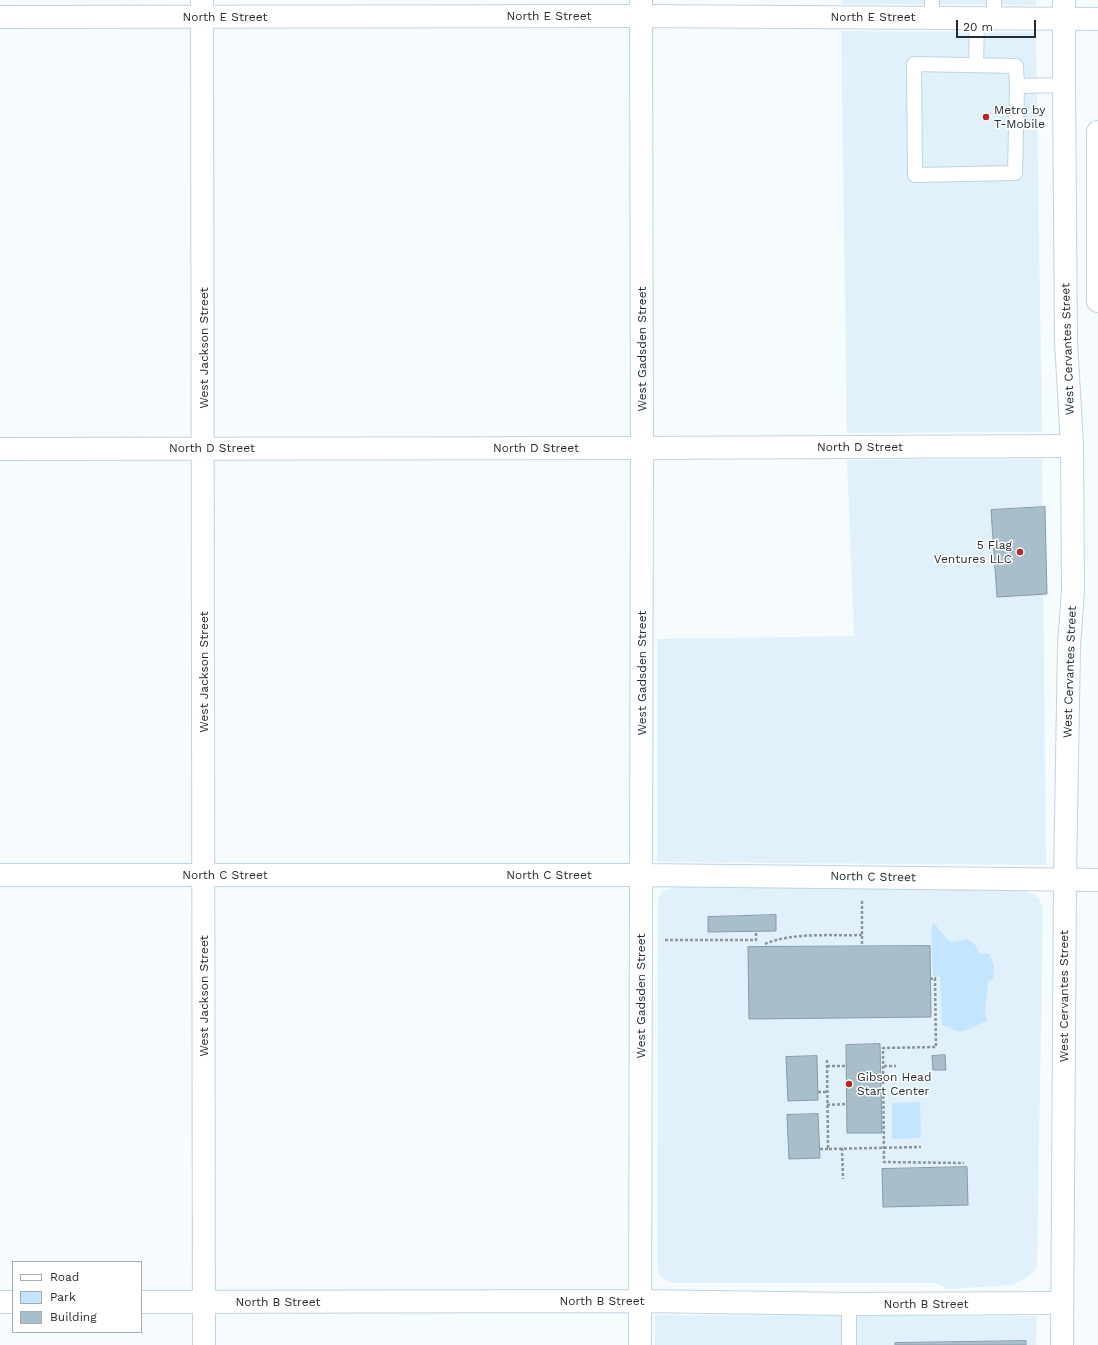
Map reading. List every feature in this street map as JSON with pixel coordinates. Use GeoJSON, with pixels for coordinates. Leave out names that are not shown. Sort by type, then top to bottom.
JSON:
{"type":"FeatureCollection","features":[{"type":"Feature","properties":{"kind":"street","name":"North E Street"},"geometry":{"type":"LineString","coordinates":[[0,17],[202,9],[641,8],[932,9],[988,12],[1064,9],[1098,19]]}},
{"type":"Feature","properties":{"kind":"street","name":"West Gadsden Street"},"geometry":{"type":"LineString","coordinates":[[640,1345],[642,448],[641,8]]}},
{"type":"Feature","properties":{"kind":"street","name":"West Jackson Street"},"geometry":{"type":"LineString","coordinates":[[202,9],[204,448],[204,1345]]}},
{"type":"Feature","properties":{"kind":"street","name":"West Cervantes Street"},"geometry":{"type":"LineString","coordinates":[[1062,1345],[1065,879],[1070,645],[1073,591],[1072,446],[1066,341],[1064,9]]}},
{"type":"Feature","properties":{"kind":"street"},"geometry":{"type":"LineString","coordinates":[[1098,132],[1098,301]]}},
{"type":"Feature","properties":{"kind":"street","name":"North D Street"},"geometry":{"type":"LineString","coordinates":[[0,448],[1072,446]]}},
{"type":"Feature","properties":{"kind":"street","name":"North C Street"},"geometry":{"type":"LineString","coordinates":[[0,875],[641,875],[1098,880]]}},
{"type":"Feature","properties":{"kind":"street","name":"North B Street"},"geometry":{"type":"LineString","coordinates":[[142,1302],[640,1301],[849,1304],[1062,1303]]}},
{"type":"Feature","properties":{"kind":"street"},"geometry":{"type":"LineString","coordinates":[[0,1302],[12,1302]]}},
{"type":"Feature","properties":{"kind":"lane"},"geometry":{"type":"LineString","coordinates":[[976,65],[988,12]]}},
{"type":"Feature","properties":{"kind":"lane"},"geometry":{"type":"LineString","coordinates":[[914,64],[1016,66],[1017,86],[1016,173],[915,175],[914,64]]}},
{"type":"Feature","properties":{"kind":"lane"},"geometry":{"type":"LineString","coordinates":[[1017,86],[1064,86]]}},
{"type":"Feature","properties":{"kind":"lane"},"geometry":{"type":"LineString","coordinates":[[849,1304],[849,1345]]}},
{"type":"Feature","properties":{"kind":"path"},"geometry":{"type":"LineString","coordinates":[[862,899],[862,946]]}},
{"type":"Feature","properties":{"kind":"path"},"geometry":{"type":"LineString","coordinates":[[665,940],[756,940],[756,931]]}},
{"type":"Feature","properties":{"kind":"path"},"geometry":{"type":"LineString","coordinates":[[765,944],[774,940],[794,937],[862,935]]}},
{"type":"Feature","properties":{"kind":"path"},"geometry":{"type":"LineString","coordinates":[[930,979],[935,978],[936,1047],[884,1048],[882,1096],[884,1162],[964,1163]]}},
{"type":"Feature","properties":{"kind":"path"},"geometry":{"type":"LineString","coordinates":[[826,1060],[828,1148]]}},
{"type":"Feature","properties":{"kind":"path"},"geometry":{"type":"LineString","coordinates":[[827,1066],[846,1066]]}},
{"type":"Feature","properties":{"kind":"path"},"geometry":{"type":"LineString","coordinates":[[884,1066],[896,1066]]}},
{"type":"Feature","properties":{"kind":"path"},"geometry":{"type":"LineString","coordinates":[[818,1092],[827,1092]]}},
{"type":"Feature","properties":{"kind":"path"},"geometry":{"type":"LineString","coordinates":[[827,1105],[847,1104]]}},
{"type":"Feature","properties":{"kind":"path"},"geometry":{"type":"LineString","coordinates":[[820,1149],[921,1147]]}},
{"type":"Feature","properties":{"kind":"path"},"geometry":{"type":"LineString","coordinates":[[842,1148],[843,1179]]}},
{"type":"Feature","properties":{"kind":"shaded area"},"geometry":{"type":"Polygon","coordinates":[[[841,0],[1036,0],[1036,5],[841,4],[841,0]]]}},
{"type":"Feature","properties":{"kind":"shaded area"},"geometry":{"type":"Polygon","coordinates":[[[841,31],[1036,32],[1042,432],[847,433],[841,31]]]}},
{"type":"Feature","properties":{"kind":"shaded area"},"geometry":{"type":"Polygon","coordinates":[[[1042,459],[1046,865],[657,862],[657,639],[854,636],[847,460],[1042,459]]]}},
{"type":"Feature","properties":{"kind":"shaded area","name":"Gibson Head Start Center"},"geometry":{"type":"Polygon","coordinates":[[[678,887],[1016,888],[1031,893],[1039,899],[1043,907],[1037,1267],[1029,1276],[1013,1285],[948,1289],[936,1283],[671,1283],[659,1275],[657,1262],[658,898],[665,890],[678,887]]]}},
{"type":"Feature","properties":{"kind":"shaded area"},"geometry":{"type":"Polygon","coordinates":[[[655,1315],[1037,1316],[1036,1345],[655,1345],[655,1315]]]}},
{"type":"Feature","properties":{"kind":"green space"},"geometry":{"type":"Polygon","coordinates":[[[933,922],[950,941],[955,942],[968,939],[977,947],[979,953],[989,954],[994,965],[993,979],[988,982],[985,1013],[987,1021],[969,1029],[957,1031],[942,1025],[940,977],[933,976],[931,933],[933,922]]]}},
{"type":"Feature","properties":{"kind":"green space"},"geometry":{"type":"Polygon","coordinates":[[[920,1102],[921,1138],[892,1139],[892,1103],[920,1102]]]}},
{"type":"Feature","properties":{"kind":"building","name":"5 Flag Ventures LLC"},"geometry":{"type":"Polygon","coordinates":[[[1045,507],[1047,594],[997,597],[991,510],[1045,507]]]}},
{"type":"Feature","properties":{"kind":"building"},"geometry":{"type":"Polygon","coordinates":[[[776,915],[776,931],[708,932],[708,917],[776,915]]]}},
{"type":"Feature","properties":{"kind":"building"},"geometry":{"type":"Polygon","coordinates":[[[930,946],[931,1017],[749,1019],[748,947],[930,946]]]}},
{"type":"Feature","properties":{"kind":"building"},"geometry":{"type":"Polygon","coordinates":[[[880,1044],[882,1133],[847,1133],[846,1045],[880,1044]]]}},
{"type":"Feature","properties":{"kind":"building"},"geometry":{"type":"Polygon","coordinates":[[[945,1055],[946,1070],[933,1070],[932,1056],[945,1055]]]}},
{"type":"Feature","properties":{"kind":"building"},"geometry":{"type":"Polygon","coordinates":[[[817,1056],[818,1100],[788,1101],[786,1057],[817,1056]]]}},
{"type":"Feature","properties":{"kind":"building"},"geometry":{"type":"Polygon","coordinates":[[[818,1114],[820,1158],[789,1159],[787,1115],[818,1114]]]}},
{"type":"Feature","properties":{"kind":"building"},"geometry":{"type":"Polygon","coordinates":[[[967,1167],[968,1205],[883,1207],[882,1169],[967,1167]]]}},
{"type":"Feature","properties":{"kind":"building"},"geometry":{"type":"Polygon","coordinates":[[[1026,1341],[1026,1345],[895,1345],[895,1343],[1026,1341]]]}},
{"type":"Feature","properties":{"kind":"place","name":"Metro by T-Mobile"},"geometry":{"type":"Point","coordinates":[986,117]}},
{"type":"Feature","properties":{"kind":"place","name":"5 Flag Ventures LLC"},"geometry":{"type":"Point","coordinates":[1020,552]}},
{"type":"Feature","properties":{"kind":"place","name":"Gibson Head Start Center"},"geometry":{"type":"Point","coordinates":[849,1084]}}]}
